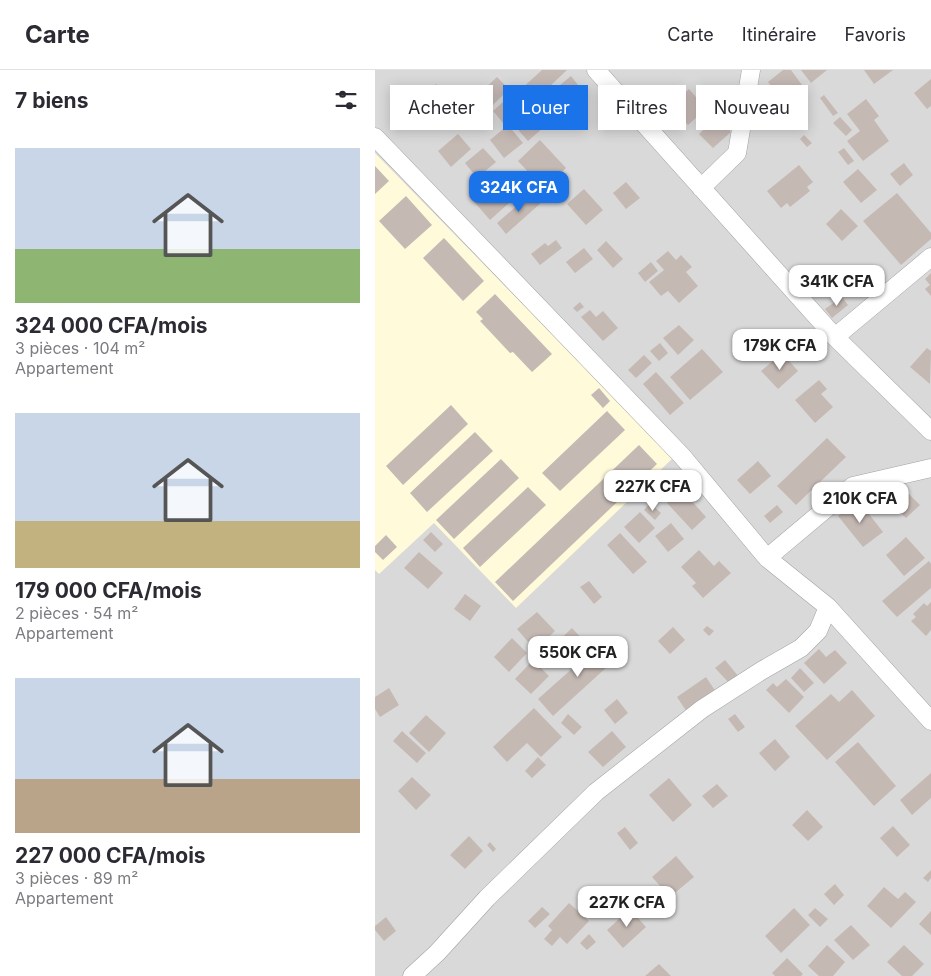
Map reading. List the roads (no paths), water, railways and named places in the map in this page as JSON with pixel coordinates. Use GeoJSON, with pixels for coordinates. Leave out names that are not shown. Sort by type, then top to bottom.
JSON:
{"type":"FeatureCollection","features":[{"type":"Feature","properties":{"kind":"street"},"geometry":{"type":"LineString","coordinates":[[596,70],[835,337],[931,431]]}},
{"type":"Feature","properties":{"kind":"street"},"geometry":{"type":"LineString","coordinates":[[701,188],[737,153],[751,70]]}},
{"type":"Feature","properties":{"kind":"street"},"geometry":{"type":"LineString","coordinates":[[375,137],[682,456],[767,558],[828,607],[931,722]]}},
{"type":"Feature","properties":{"kind":"street"},"geometry":{"type":"LineString","coordinates":[[835,337],[931,257]]}},
{"type":"Feature","properties":{"kind":"street"},"geometry":{"type":"LineString","coordinates":[[767,558],[853,486],[931,468]]}},
{"type":"Feature","properties":{"kind":"street"},"geometry":{"type":"LineString","coordinates":[[413,976],[437,953],[487,898],[596,792],[701,709],[801,648],[818,631],[828,607]]}}]}
